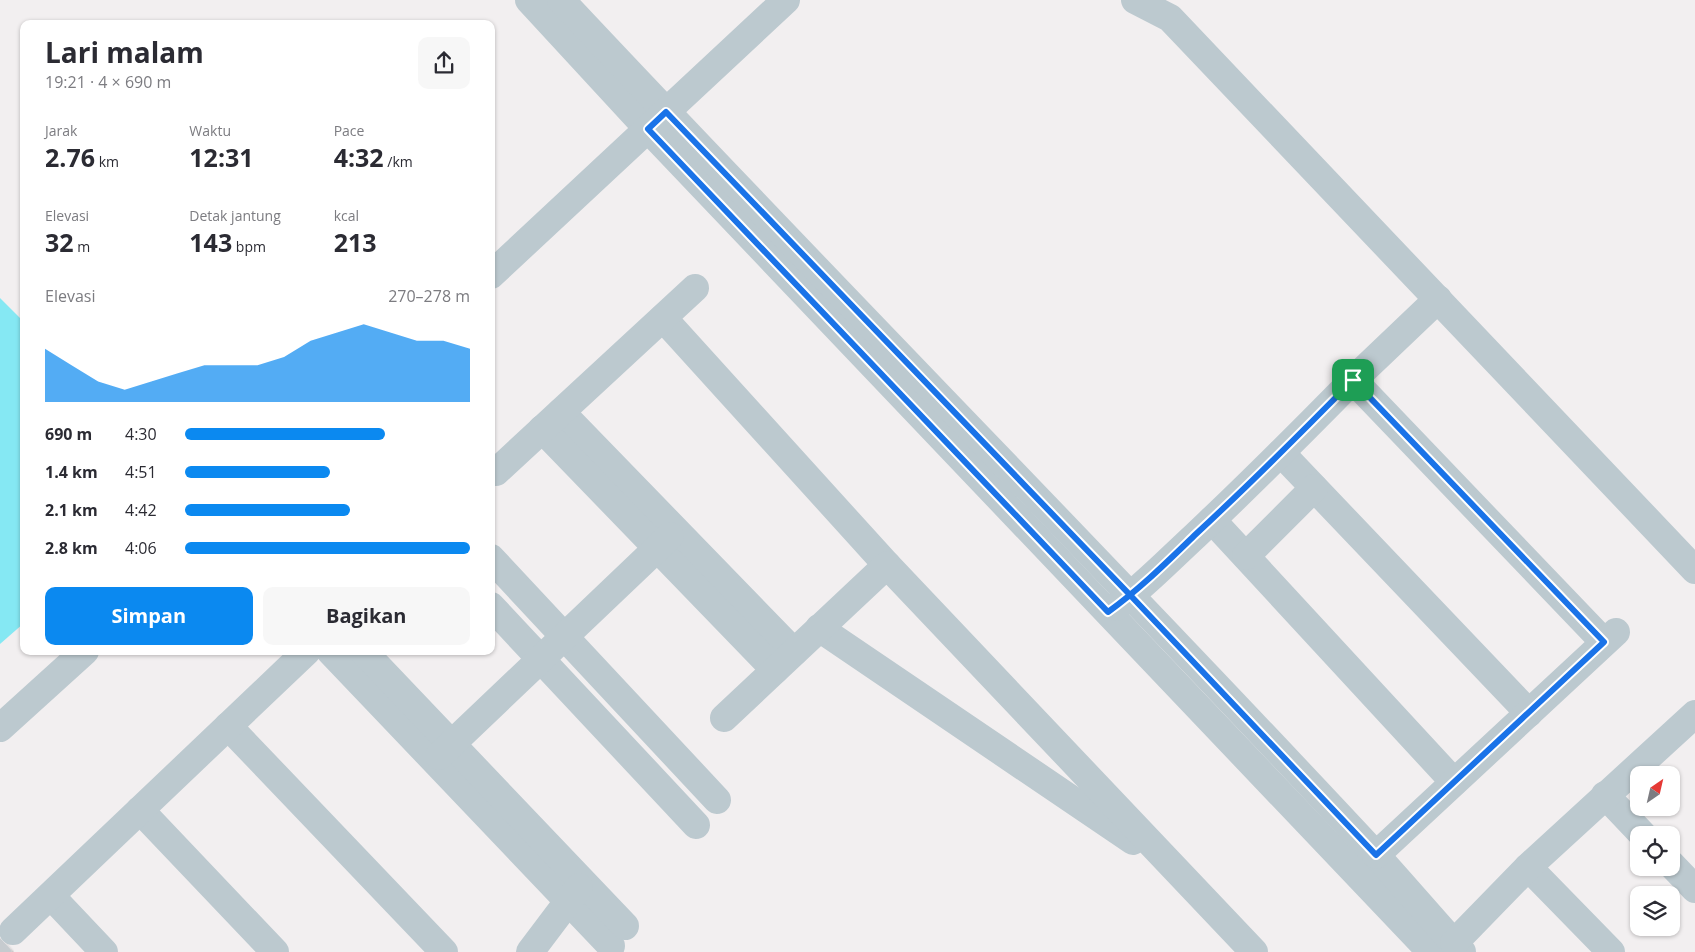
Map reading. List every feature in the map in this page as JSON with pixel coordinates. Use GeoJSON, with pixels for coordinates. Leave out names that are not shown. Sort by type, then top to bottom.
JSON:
{"type":"FeatureCollection","features":[{"type":"Feature","properties":{"kind":"street"},"geometry":{"type":"LineString","coordinates":[[529,0],[657,120],[1131,596],[1376,855],[1449,949]]}},
{"type":"Feature","properties":{"kind":"street"},"geometry":{"type":"LineString","coordinates":[[561,0],[657,120],[1108,612],[1449,949]]}},
{"type":"Feature","properties":{"kind":"street"},"geometry":{"type":"LineString","coordinates":[[495,271],[786,0]]}},
{"type":"Feature","properties":{"kind":"street"},"geometry":{"type":"LineString","coordinates":[[1135,0],[1170,18],[1695,570]]}},
{"type":"Feature","properties":{"kind":"street"},"geometry":{"type":"LineString","coordinates":[[496,472],[695,288]]}},
{"type":"Feature","properties":{"kind":"street"},"geometry":{"type":"LineString","coordinates":[[1108,612],[1131,596],[1212,520],[1353,380],[1438,299]]}},
{"type":"Feature","properties":{"kind":"street"},"geometry":{"type":"LineString","coordinates":[[663,318],[887,565],[1254,952]]}},
{"type":"Feature","properties":{"kind":"street"},"geometry":{"type":"LineString","coordinates":[[1353,380],[1610,637],[1376,855]]}},
{"type":"Feature","properties":{"kind":"street"},"geometry":{"type":"LineString","coordinates":[[552,421],[667,539],[794,652]]}},
{"type":"Feature","properties":{"kind":"street"},"geometry":{"type":"LineString","coordinates":[[1281,453],[1529,714]]}},
{"type":"Feature","properties":{"kind":"street"},"geometry":{"type":"LineString","coordinates":[[1246,556],[1314,488]]}},
{"type":"Feature","properties":{"kind":"street"},"geometry":{"type":"LineString","coordinates":[[1212,520],[1454,782]]}},
{"type":"Feature","properties":{"kind":"street"},"geometry":{"type":"LineString","coordinates":[[443,753],[667,539]]}},
{"type":"Feature","properties":{"kind":"street"},"geometry":{"type":"LineString","coordinates":[[667,539],[774,670]]}},
{"type":"Feature","properties":{"kind":"street"},"geometry":{"type":"LineString","coordinates":[[495,562],[717,800]]}},
{"type":"Feature","properties":{"kind":"street"},"geometry":{"type":"LineString","coordinates":[[724,718],[887,565]]}},
{"type":"Feature","properties":{"kind":"street"},"geometry":{"type":"LineString","coordinates":[[495,610],[696,825]]}},
{"type":"Feature","properties":{"kind":"street"},"geometry":{"type":"LineString","coordinates":[[819,628],[1177,871]]}},
{"type":"Feature","properties":{"kind":"street"},"geometry":{"type":"LineString","coordinates":[[0,728],[81,655]]}},
{"type":"Feature","properties":{"kind":"street"},"geometry":{"type":"LineString","coordinates":[[13,931],[303,655]]}},
{"type":"Feature","properties":{"kind":"street"},"geometry":{"type":"LineString","coordinates":[[334,655],[443,753],[618,936]]}},
{"type":"Feature","properties":{"kind":"street"},"geometry":{"type":"LineString","coordinates":[[366,655],[443,753]]}},
{"type":"Feature","properties":{"kind":"street"},"geometry":{"type":"LineString","coordinates":[[228,726],[444,952]]}},
{"type":"Feature","properties":{"kind":"street"},"geometry":{"type":"LineString","coordinates":[[1449,949],[1528,867],[1605,795],[1690,728]]}},
{"type":"Feature","properties":{"kind":"street"},"geometry":{"type":"LineString","coordinates":[[1605,795],[1634,826]]}},
{"type":"Feature","properties":{"kind":"street"},"geometry":{"type":"LineString","coordinates":[[140,810],[275,952]]}},
{"type":"Feature","properties":{"kind":"street"},"geometry":{"type":"LineString","coordinates":[[1528,867],[1611,952]]}},
{"type":"Feature","properties":{"kind":"street"},"geometry":{"type":"LineString","coordinates":[[1680,873],[1695,889]]}},
{"type":"Feature","properties":{"kind":"street"},"geometry":{"type":"LineString","coordinates":[[530,952],[576,892]]}},
{"type":"Feature","properties":{"kind":"street"},"geometry":{"type":"LineString","coordinates":[[51,896],[104,952]]}},
{"type":"Feature","properties":{"kind":"water"},"geometry":{"type":"Polygon","coordinates":[[[0,298],[20,318],[20,626],[0,644],[0,298]]]}},
{"type":"Feature","properties":{"kind":"building"},"geometry":{"type":"Polygon","coordinates":[[[0,938],[12,951],[11,952],[0,952],[0,938]]]}},
{"type":"Feature","properties":{"kind":"route"},"geometry":{"type":"LineString","coordinates":[[1353,380],[1212,520],[1131,596],[1108,612],[648,129],[666,112],[1131,596],[1376,855],[1604,642],[1353,380]]}}]}
